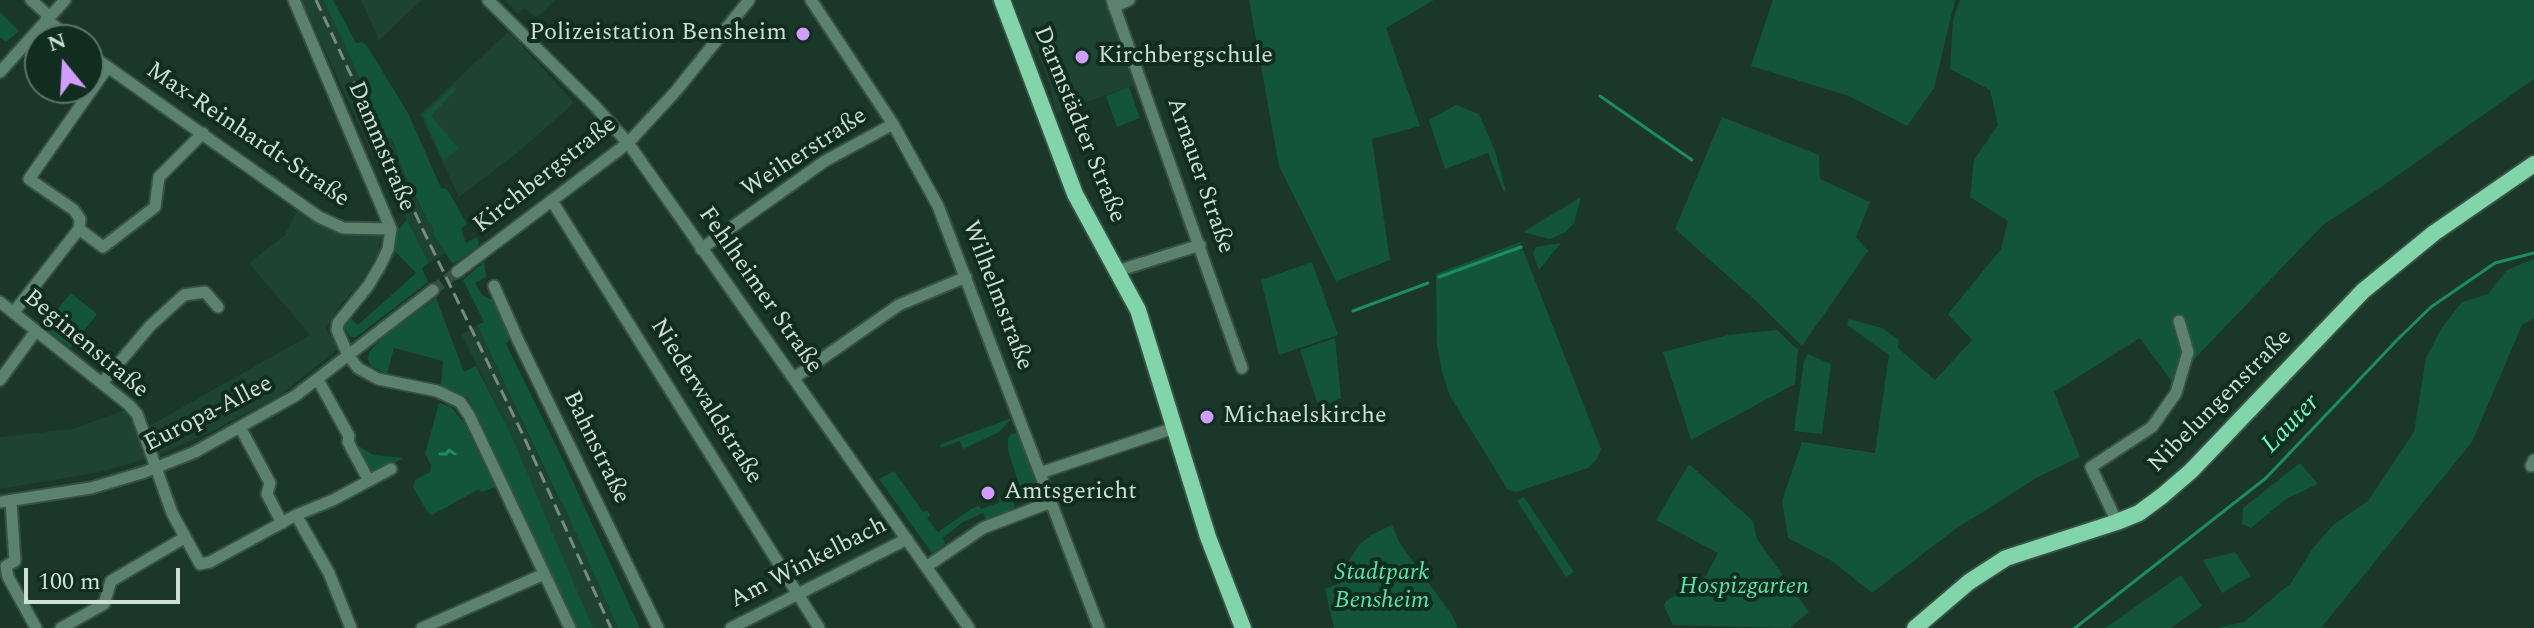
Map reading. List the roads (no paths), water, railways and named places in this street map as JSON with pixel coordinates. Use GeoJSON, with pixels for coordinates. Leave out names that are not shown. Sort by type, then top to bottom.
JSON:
{"type":"FeatureCollection","features":[{"type":"Feature","properties":{"kind":"main road","name":"Darmstädter Straße"},"geometry":{"type":"LineString","coordinates":[[1002,0],[1075,194],[1138,310],[1208,537],[1243,628]]}},
{"type":"Feature","properties":{"kind":"main road","name":"Nibelungenstraße"},"geometry":{"type":"LineString","coordinates":[[1915,628],[1969,582],[2006,558],[2139,513],[2191,471],[2363,291],[2396,262],[2534,164]]}},
{"type":"Feature","properties":{"kind":"street"},"geometry":{"type":"LineString","coordinates":[[31,0],[55,24]]}},
{"type":"Feature","properties":{"kind":"street"},"geometry":{"type":"LineString","coordinates":[[0,72],[65,0]]}},
{"type":"Feature","properties":{"kind":"street","name":"Dammstraße"},"geometry":{"type":"LineString","coordinates":[[294,0],[391,229],[388,249],[380,266],[338,323],[337,330],[348,355]]}},
{"type":"Feature","properties":{"kind":"street","name":"Fehlheimer Straße"},"geometry":{"type":"LineString","coordinates":[[488,0],[628,143],[969,628]]}},
{"type":"Feature","properties":{"kind":"street","name":"Kirchbergstraße"},"geometry":{"type":"LineString","coordinates":[[457,272],[628,143],[676,91],[749,0]]}},
{"type":"Feature","properties":{"kind":"street","name":"Wilhelmstraße"},"geometry":{"type":"LineString","coordinates":[[811,0],[893,124],[938,206],[1099,628]]}},
{"type":"Feature","properties":{"kind":"street"},"geometry":{"type":"LineString","coordinates":[[1113,4],[1129,0]]}},
{"type":"Feature","properties":{"kind":"street","name":"Arnauer Straße"},"geometry":{"type":"LineString","coordinates":[[1113,4],[1242,368]]}},
{"type":"Feature","properties":{"kind":"street","name":"Max-Reinhardt-Straße"},"geometry":{"type":"LineString","coordinates":[[104,66],[319,217],[343,228],[391,229]]}},
{"type":"Feature","properties":{"kind":"street"},"geometry":{"type":"LineString","coordinates":[[14,312],[79,229],[80,219],[74,210],[29,179],[107,68]]}},
{"type":"Feature","properties":{"kind":"street","name":"Weiherstraße"},"geometry":{"type":"LineString","coordinates":[[701,249],[825,161],[893,124]]}},
{"type":"Feature","properties":{"kind":"street"},"geometry":{"type":"LineString","coordinates":[[79,229],[103,247],[155,207],[159,177],[203,133]]}},
{"type":"Feature","properties":{"kind":"street","name":"Niederwaldstraße"},"geometry":{"type":"LineString","coordinates":[[552,201],[819,628]]}},
{"type":"Feature","properties":{"kind":"street"},"geometry":{"type":"LineString","coordinates":[[1117,271],[1200,245]]}},
{"type":"Feature","properties":{"kind":"street"},"geometry":{"type":"LineString","coordinates":[[794,378],[899,305],[966,277]]}},
{"type":"Feature","properties":{"kind":"street","name":"Bahnstraße"},"geometry":{"type":"LineString","coordinates":[[494,286],[658,628]]}},
{"type":"Feature","properties":{"kind":"street","name":"Europa-Allee"},"geometry":{"type":"LineString","coordinates":[[5,502],[91,488],[195,452],[241,429],[318,380],[433,290]]}},
{"type":"Feature","properties":{"kind":"street"},"geometry":{"type":"LineString","coordinates":[[102,383],[150,326],[184,295],[205,292],[218,307]]}},
{"type":"Feature","properties":{"kind":"street","name":"Beginenstraße"},"geometry":{"type":"LineString","coordinates":[[0,302],[137,414],[184,538]]}},
{"type":"Feature","properties":{"kind":"street"},"geometry":{"type":"LineString","coordinates":[[2117,522],[2091,467],[2152,427],[2176,393],[2188,352],[2179,321]]}},
{"type":"Feature","properties":{"kind":"street"},"geometry":{"type":"LineString","coordinates":[[0,380],[35,332]]}},
{"type":"Feature","properties":{"kind":"street"},"geometry":{"type":"LineString","coordinates":[[348,355],[358,368],[378,379],[437,391],[460,402],[469,415],[570,628]]}},
{"type":"Feature","properties":{"kind":"street"},"geometry":{"type":"LineString","coordinates":[[318,380],[349,436],[348,442],[369,481]]}},
{"type":"Feature","properties":{"kind":"street"},"geometry":{"type":"LineString","coordinates":[[1040,473],[1174,428]]}},
{"type":"Feature","properties":{"kind":"street"},"geometry":{"type":"LineString","coordinates":[[241,429],[270,483],[267,494],[282,523]]}},
{"type":"Feature","properties":{"kind":"street"},"geometry":{"type":"LineString","coordinates":[[61,628],[104,604],[111,581],[184,538],[200,564],[210,562],[296,515],[333,500],[391,469]]}},
{"type":"Feature","properties":{"kind":"street"},"geometry":{"type":"LineString","coordinates":[[5,502],[15,561],[6,566],[8,577],[36,628]]}},
{"type":"Feature","properties":{"kind":"street"},"geometry":{"type":"LineString","coordinates":[[926,567],[983,528],[1051,502]]}},
{"type":"Feature","properties":{"kind":"street"},"geometry":{"type":"LineString","coordinates":[[296,515],[329,573],[351,628]]}},
{"type":"Feature","properties":{"kind":"street","name":"Am Winkelbach"},"geometry":{"type":"LineString","coordinates":[[731,628],[907,539]]}},
{"type":"Feature","properties":{"kind":"street"},"geometry":{"type":"LineString","coordinates":[[422,628],[544,574]]}},
{"type":"Feature","properties":{"kind":"waterway"},"geometry":{"type":"LineString","coordinates":[[1600,96],[1692,160]]}},
{"type":"Feature","properties":{"kind":"waterway"},"geometry":{"type":"LineString","coordinates":[[1439,277],[1521,247]]}},
{"type":"Feature","properties":{"kind":"waterway","name":"Lauter"},"geometry":{"type":"LineString","coordinates":[[2075,628],[2266,478],[2431,307],[2495,263],[2534,253]]}},
{"type":"Feature","properties":{"kind":"waterway"},"geometry":{"type":"LineString","coordinates":[[1353,311],[1428,283]]}},
{"type":"Feature","properties":{"kind":"waterway"},"geometry":{"type":"LineString","coordinates":[[440,454],[446,454],[449,450],[455,454]]}},
{"type":"Feature","properties":{"kind":"tunnel"},"geometry":{"type":"LineString","coordinates":[[433,290],[457,272]]}},
{"type":"Feature","properties":{"kind":"railway"},"geometry":{"type":"LineString","coordinates":[[316,0],[523,435],[611,628]]}},
{"type":"Feature","properties":{"kind":"place","name":"Polizeistation Bensheim"},"geometry":{"type":"Point","coordinates":[803,34]}},
{"type":"Feature","properties":{"kind":"place","name":"Kirchbergschule"},"geometry":{"type":"Point","coordinates":[1082,57]}},
{"type":"Feature","properties":{"kind":"place","name":"Michaelskirche"},"geometry":{"type":"Point","coordinates":[1207,417]}},
{"type":"Feature","properties":{"kind":"place","name":"Amtsgericht"},"geometry":{"type":"Point","coordinates":[988,493]}},
{"type":"Feature","properties":{"kind":"park label","name":"Stadtpark Bensheim"},"geometry":{"type":"Point","coordinates":[1382,588]}},
{"type":"Feature","properties":{"kind":"park label","name":"Hospizgarten"},"geometry":{"type":"Point","coordinates":[1744,588]}}]}
